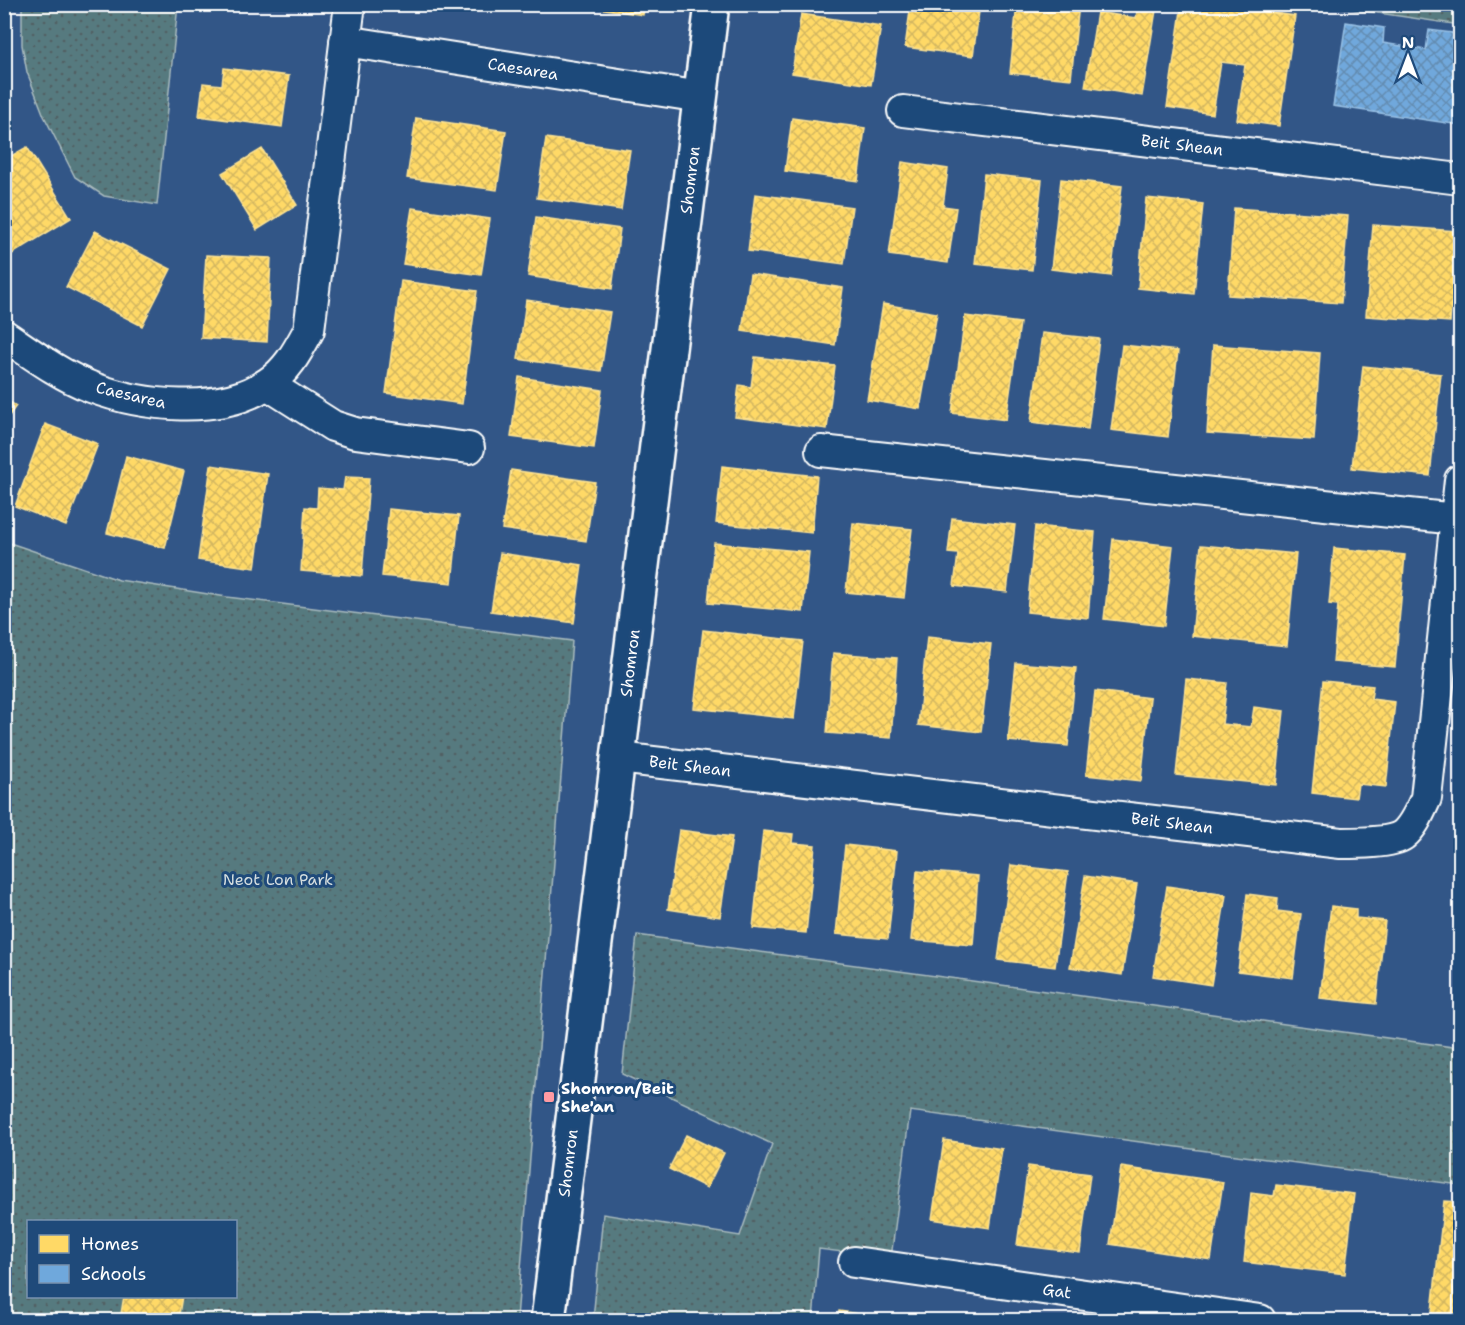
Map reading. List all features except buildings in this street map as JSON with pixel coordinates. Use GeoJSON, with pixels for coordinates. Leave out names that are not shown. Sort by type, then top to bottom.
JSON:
{"type":"FeatureCollection","features":[{"type":"Feature","properties":{"kind":"street","name":"Caesarea"},"geometry":{"type":"LineString","coordinates":[[4,335],[44,362],[90,386],[144,401],[181,406],[211,404],[240,396],[267,384],[293,360],[309,330],[350,4]]}},
{"type":"Feature","properties":{"kind":"street","name":"Shomron"},"geometry":{"type":"LineString","coordinates":[[548,1320],[712,4]]}},
{"type":"Feature","properties":{"kind":"street","name":"Caesarea"},"geometry":{"type":"LineString","coordinates":[[345,41],[701,98]]}},
{"type":"Feature","properties":{"kind":"street","name":"Beit Shean"},"geometry":{"type":"LineString","coordinates":[[903,111],[1461,178]]}},
{"type":"Feature","properties":{"kind":"street"},"geometry":{"type":"LineString","coordinates":[[267,384],[333,426],[355,434],[469,448]]}},
{"type":"Feature","properties":{"kind":"street"},"geometry":{"type":"LineString","coordinates":[[821,451],[1456,519]]}},
{"type":"Feature","properties":{"kind":"street","name":"Beit Shean"},"geometry":{"type":"LineString","coordinates":[[619,758],[1341,843],[1370,843],[1401,837],[1414,822],[1426,798],[1461,480]]}},
{"type":"Feature","properties":{"kind":"street","name":"Gat"},"geometry":{"type":"LineString","coordinates":[[854,1262],[1260,1320]]}},
{"type":"Feature","properties":{"kind":"green space"},"geometry":{"type":"Polygon","coordinates":[[[22,5],[178,5],[157,205],[104,196],[75,177],[44,116],[27,72],[22,45],[22,5]]]}},
{"type":"Feature","properties":{"kind":"green space"},"geometry":{"type":"Polygon","coordinates":[[[1324,5],[1460,5],[1460,25],[1324,5]]]}},
{"type":"Feature","properties":{"kind":"green space","name":"Neot Lon Park"},"geometry":{"type":"Polygon","coordinates":[[[4,541],[119,580],[227,597],[572,641],[517,1318],[524,1320],[5,1320],[4,632],[10,600],[5,592],[4,541]]]}},
{"type":"Feature","properties":{"kind":"green space"},"geometry":{"type":"Polygon","coordinates":[[[637,935],[1460,1048],[1460,1185],[910,1111],[891,1258],[819,1249],[813,1320],[593,1320],[603,1214],[740,1236],[772,1144],[622,1074],[637,935]]]}},
{"type":"Feature","properties":{"kind":"place","name":"Shomron/Beit She'an"},"geometry":{"type":"Point","coordinates":[549,1097]}}]}
